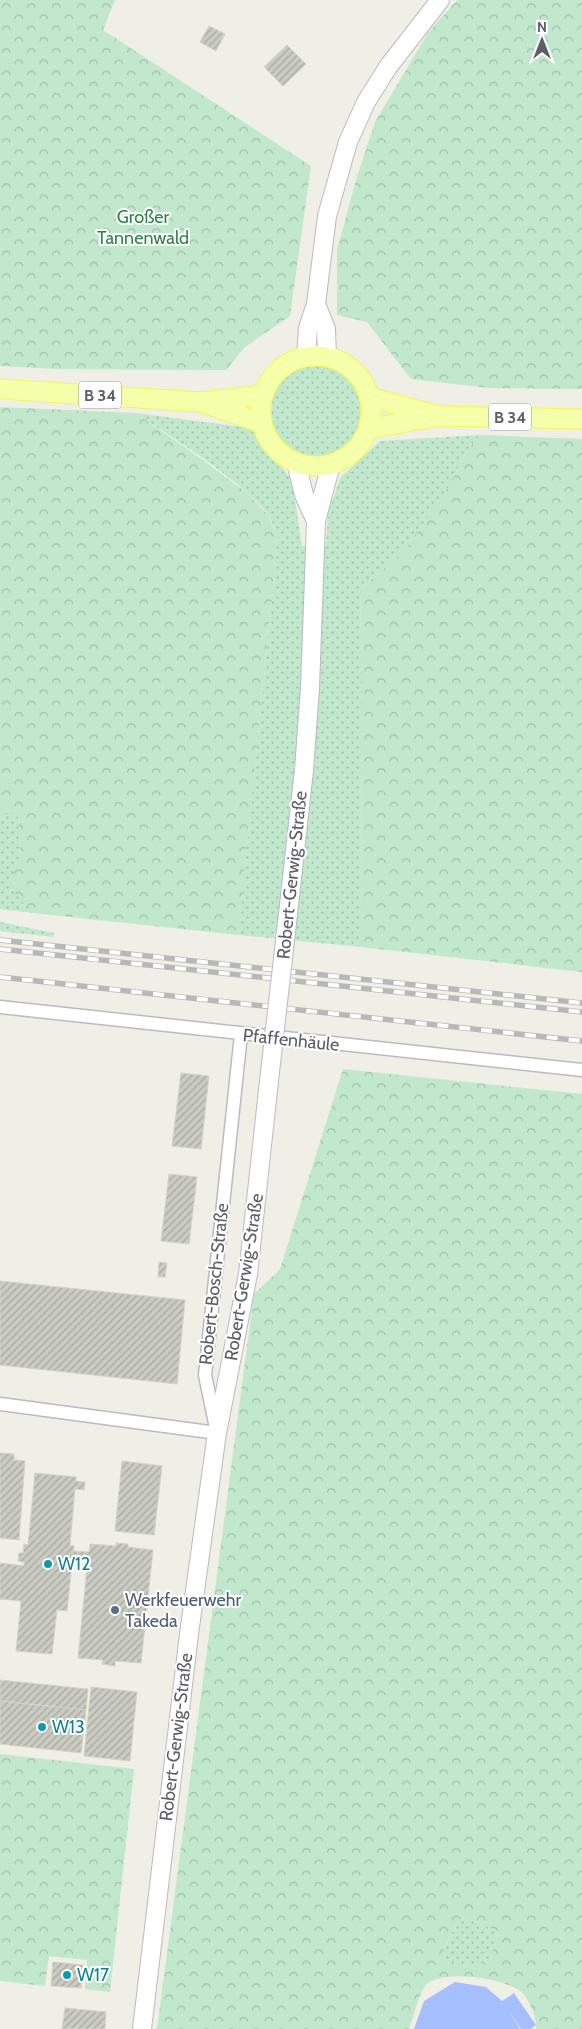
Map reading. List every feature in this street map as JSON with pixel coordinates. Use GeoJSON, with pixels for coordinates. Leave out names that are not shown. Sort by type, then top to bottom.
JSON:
{"type":"FeatureCollection","features":[{"type":"Feature","properties":{"kind":"main road"},"geometry":{"type":"LineString","coordinates":[[306,357],[327,357],[341,362],[354,371],[364,383],[369,397],[371,413],[368,429],[360,444],[347,457],[331,464],[313,466],[296,462],[280,453],[269,440],[262,423],[263,395],[268,384],[284,366],[306,357]]}},
{"type":"Feature","properties":{"kind":"main road","name":"B 34"},"geometry":{"type":"LineString","coordinates":[[0,389],[200,402],[263,395]]}},
{"type":"Feature","properties":{"kind":"main road","name":"B 34"},"geometry":{"type":"LineString","coordinates":[[369,397],[439,416]]}},
{"type":"Feature","properties":{"kind":"main road","name":"B 34"},"geometry":{"type":"LineString","coordinates":[[200,402],[262,423]]}},
{"type":"Feature","properties":{"kind":"main road","name":"B 34"},"geometry":{"type":"LineString","coordinates":[[368,429],[439,416],[582,419]]}},
{"type":"Feature","properties":{"kind":"street"},"geometry":{"type":"LineString","coordinates":[[306,357],[308,328],[316,304],[327,216],[348,142],[366,102],[388,67],[440,0]]}},
{"type":"Feature","properties":{"kind":"street"},"geometry":{"type":"LineString","coordinates":[[316,304],[326,329],[327,357]]}},
{"type":"Feature","properties":{"kind":"street","name":"Robert-Gerwig-Straße"},"geometry":{"type":"LineString","coordinates":[[296,462],[304,495],[316,521]]}},
{"type":"Feature","properties":{"kind":"street","name":"Robert-Gerwig-Straße"},"geometry":{"type":"LineString","coordinates":[[142,2029],[189,1634],[218,1433],[248,1274],[304,770],[310,688],[316,521],[331,464]]}},
{"type":"Feature","properties":{"kind":"street","name":"Pfaffenhäule"},"geometry":{"type":"LineString","coordinates":[[0,1007],[582,1070]]}},
{"type":"Feature","properties":{"kind":"street","name":"Robert-Bosch-Straße"},"geometry":{"type":"LineString","coordinates":[[218,1433],[204,1375],[241,1034]]}},
{"type":"Feature","properties":{"kind":"street"},"geometry":{"type":"LineString","coordinates":[[0,1404],[218,1433]]}},
{"type":"Feature","properties":{"kind":"green space","name":"Großer Tannenwald"},"geometry":{"type":"Polygon","coordinates":[[[0,0],[115,0],[103,30],[311,166],[290,316],[245,347],[226,370],[56,369],[0,366],[0,0]]]}},
{"type":"Feature","properties":{"kind":"green space"},"geometry":{"type":"Polygon","coordinates":[[[457,0],[582,0],[582,389],[489,388],[411,379],[367,322],[337,315],[337,250],[356,180],[375,122],[428,33],[457,0]]]}},
{"type":"Feature","properties":{"kind":"green space"},"geometry":{"type":"Polygon","coordinates":[[[315,365],[334,369],[350,379],[360,395],[364,414],[360,433],[350,449],[334,459],[315,463],[296,459],[280,449],[270,433],[266,414],[270,395],[280,379],[296,369],[315,365]]]}},
{"type":"Feature","properties":{"kind":"green space"},"geometry":{"type":"Polygon","coordinates":[[[0,407],[136,413],[247,493],[268,515],[278,538],[238,935],[33,913],[10,888],[20,853],[18,813],[0,814],[0,407]]]}},
{"type":"Feature","properties":{"kind":"green space"},"geometry":{"type":"Polygon","coordinates":[[[136,413],[250,428],[292,480],[302,546],[326,546],[328,514],[340,478],[380,441],[480,435],[467,450],[449,486],[407,547],[360,590],[362,675],[361,947],[238,935],[278,538],[267,513],[239,485],[136,413]]]}},
{"type":"Feature","properties":{"kind":"green space"},"geometry":{"type":"Polygon","coordinates":[[[480,435],[582,439],[582,972],[361,947],[362,675],[360,590],[407,547],[449,486],[467,450],[480,435]]]}},
{"type":"Feature","properties":{"kind":"green space"},"geometry":{"type":"Polygon","coordinates":[[[18,812],[20,853],[11,888],[33,913],[0,909],[0,814],[18,812]]]}},
{"type":"Feature","properties":{"kind":"green space"},"geometry":{"type":"Polygon","coordinates":[[[0,922],[54,933],[53,937],[0,931],[0,922]]]}},
{"type":"Feature","properties":{"kind":"green space"},"geometry":{"type":"Polygon","coordinates":[[[343,1069],[582,1094],[582,2029],[536,2029],[532,2009],[520,1991],[500,1982],[457,1976],[444,1977],[425,1986],[418,2000],[409,2029],[157,2029],[254,1294],[280,1269],[343,1069]],[[459,1919],[444,1948],[445,1959],[450,1964],[480,1967],[491,1956],[498,1931],[469,1920],[459,1919]]]}},
{"type":"Feature","properties":{"kind":"green space"},"geometry":{"type":"Polygon","coordinates":[[[0,1754],[134,1769],[110,1992],[85,1989],[87,1960],[49,1956],[45,1986],[0,1981],[0,1754]]]}},
{"type":"Feature","properties":{"kind":"green space"},"geometry":{"type":"Polygon","coordinates":[[[459,1919],[469,1920],[498,1931],[491,1956],[480,1967],[450,1964],[445,1959],[444,1949],[459,1919]]]}},
{"type":"Feature","properties":{"kind":"water"},"geometry":{"type":"Polygon","coordinates":[[[455,1982],[486,1987],[502,2001],[514,1993],[536,2025],[531,2029],[521,2029],[507,2008],[520,2029],[414,2029],[424,2001],[455,1982]]]}},
{"type":"Feature","properties":{"kind":"building"},"geometry":{"type":"Polygon","coordinates":[[[209,26],[225,34],[216,51],[200,42],[209,26]]]}},
{"type":"Feature","properties":{"kind":"building"},"geometry":{"type":"Polygon","coordinates":[[[287,45],[306,64],[283,86],[264,67],[287,45]]]}},
{"type":"Feature","properties":{"kind":"building"},"geometry":{"type":"Polygon","coordinates":[[[181,1073],[209,1076],[201,1149],[172,1146],[181,1073]]]}},
{"type":"Feature","properties":{"kind":"building"},"geometry":{"type":"Polygon","coordinates":[[[169,1174],[197,1177],[189,1244],[161,1241],[169,1174]]]}},
{"type":"Feature","properties":{"kind":"building"},"geometry":{"type":"Polygon","coordinates":[[[159,1262],[167,1263],[165,1277],[158,1277],[159,1262]]]}},
{"type":"Feature","properties":{"kind":"building"},"geometry":{"type":"Polygon","coordinates":[[[0,1281],[185,1300],[177,1384],[0,1365],[0,1281]]]}},
{"type":"Feature","properties":{"kind":"building"},"geometry":{"type":"Polygon","coordinates":[[[0,1453],[14,1454],[14,1460],[25,1461],[19,1540],[0,1538],[0,1453]]]}},
{"type":"Feature","properties":{"kind":"building"},"geometry":{"type":"Polygon","coordinates":[[[122,1461],[162,1466],[154,1535],[115,1531],[122,1461]]]}},
{"type":"Feature","properties":{"kind":"building","name":"W12"},"geometry":{"type":"Polygon","coordinates":[[[35,1473],[76,1477],[76,1481],[85,1482],[84,1490],[75,1489],[70,1545],[74,1546],[67,1611],[57,1610],[52,1654],[16,1651],[21,1601],[0,1599],[0,1563],[24,1566],[24,1562],[18,1561],[19,1553],[23,1553],[24,1544],[28,1545],[35,1473]]]}},
{"type":"Feature","properties":{"kind":"building","name":"Werkfeuerwehr Takeda"},"geometry":{"type":"Polygon","coordinates":[[[116,1543],[128,1544],[128,1547],[153,1550],[141,1663],[115,1661],[115,1666],[102,1664],[103,1660],[78,1658],[88,1558],[73,1556],[73,1551],[89,1552],[90,1544],[116,1546],[116,1543]]]}},
{"type":"Feature","properties":{"kind":"building"},"geometry":{"type":"Polygon","coordinates":[[[0,1680],[88,1689],[86,1710],[0,1701],[0,1680]]]}},
{"type":"Feature","properties":{"kind":"building"},"geometry":{"type":"Polygon","coordinates":[[[91,1687],[137,1692],[130,1761],[84,1756],[91,1687]]]}},
{"type":"Feature","properties":{"kind":"building","name":"W13"},"geometry":{"type":"Polygon","coordinates":[[[0,1701],[86,1710],[81,1753],[0,1744],[0,1701]]]}},
{"type":"Feature","properties":{"kind":"building","name":"W17"},"geometry":{"type":"Polygon","coordinates":[[[53,1962],[83,1965],[81,1988],[51,1986],[53,1962]]]}},
{"type":"Feature","properties":{"kind":"building"},"geometry":{"type":"Polygon","coordinates":[[[65,2008],[106,2012],[105,2029],[62,2029],[65,2008]]]}},
{"type":"Feature","properties":{"kind":"railway"},"geometry":{"type":"LineString","coordinates":[[0,940],[582,1003]]}},
{"type":"Feature","properties":{"kind":"railway"},"geometry":{"type":"LineString","coordinates":[[0,949],[582,1012]]}},
{"type":"Feature","properties":{"kind":"railway"},"geometry":{"type":"LineString","coordinates":[[0,977],[582,1041]]}},
{"type":"Feature","properties":{"kind":"place","name":"W12"},"geometry":{"type":"Point","coordinates":[48,1564]}},
{"type":"Feature","properties":{"kind":"place","name":"Werkfeuerwehr Takeda"},"geometry":{"type":"Point","coordinates":[115,1610]}},
{"type":"Feature","properties":{"kind":"place","name":"W13"},"geometry":{"type":"Point","coordinates":[42,1727]}},
{"type":"Feature","properties":{"kind":"place","name":"W17"},"geometry":{"type":"Point","coordinates":[67,1975]}}]}
